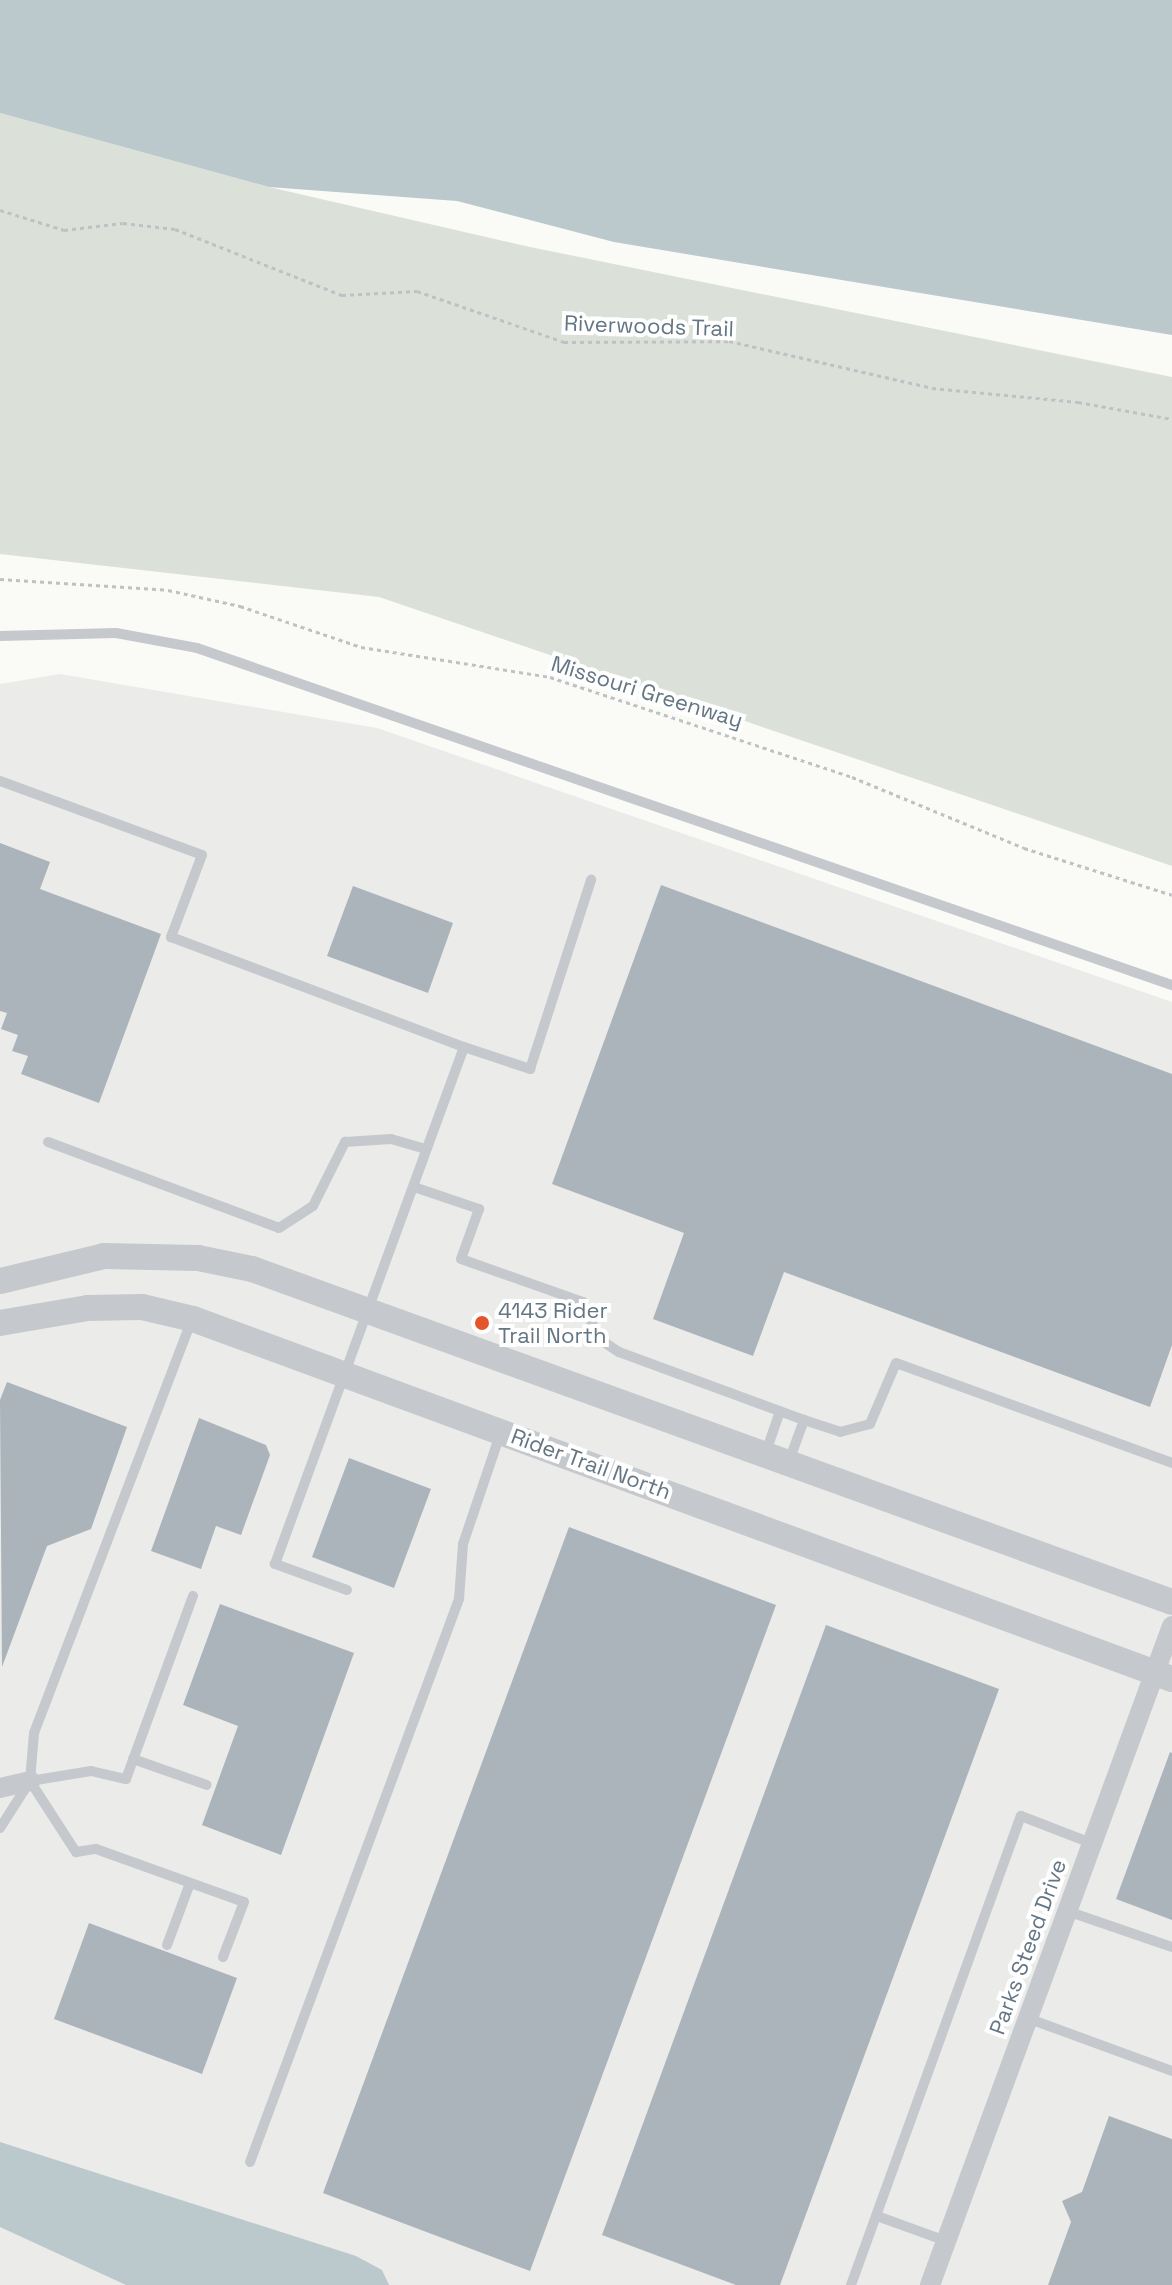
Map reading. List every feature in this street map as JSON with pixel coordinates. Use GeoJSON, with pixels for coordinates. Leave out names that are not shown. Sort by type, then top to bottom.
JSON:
{"type":"FeatureCollection","features":[{"type":"Feature","properties":{"kind":"street"},"geometry":{"type":"LineString","coordinates":[[0,1281],[104,1256],[198,1258],[252,1269],[778,1456],[1172,1602]]}},
{"type":"Feature","properties":{"kind":"street","name":"Rider Trail North"},"geometry":{"type":"LineString","coordinates":[[0,1323],[88,1308],[142,1307],[193,1319],[1163,1675]]}},
{"type":"Feature","properties":{"kind":"street","name":"Parks Steed Drive"},"geometry":{"type":"LineString","coordinates":[[930,2285],[1091,1843],[1163,1675],[1172,1626]]}},
{"type":"Feature","properties":{"kind":"street"},"geometry":{"type":"LineString","coordinates":[[0,1788],[30,1781]]}},
{"type":"Feature","properties":{"kind":"lane"},"geometry":{"type":"LineString","coordinates":[[0,636],[116,633],[197,648],[1172,985]]}},
{"type":"Feature","properties":{"kind":"lane"},"geometry":{"type":"LineString","coordinates":[[0,781],[202,855],[171,937],[530,1069],[591,880]]}},
{"type":"Feature","properties":{"kind":"lane"},"geometry":{"type":"LineString","coordinates":[[347,1590],[275,1564],[464,1047]]}},
{"type":"Feature","properties":{"kind":"lane"},"geometry":{"type":"LineString","coordinates":[[48,1142],[279,1228],[313,1206],[345,1142],[391,1139],[427,1149]]}},
{"type":"Feature","properties":{"kind":"lane"},"geometry":{"type":"LineString","coordinates":[[414,1187],[479,1209],[461,1259],[583,1302],[598,1338],[619,1352],[804,1420],[840,1432],[870,1424],[896,1363],[1172,1463]]}},
{"type":"Feature","properties":{"kind":"lane"},"geometry":{"type":"LineString","coordinates":[[0,1828],[30,1781],[34,1733],[193,1319]]}},
{"type":"Feature","properties":{"kind":"lane"},"geometry":{"type":"LineString","coordinates":[[778,1456],[780,1411]]}},
{"type":"Feature","properties":{"kind":"lane"},"geometry":{"type":"LineString","coordinates":[[778,1456],[804,1420]]}},
{"type":"Feature","properties":{"kind":"lane"},"geometry":{"type":"LineString","coordinates":[[250,2162],[459,1599],[463,1544],[501,1430]]}},
{"type":"Feature","properties":{"kind":"lane"},"geometry":{"type":"LineString","coordinates":[[30,1781],[91,1771],[126,1779],[193,1596]]}},
{"type":"Feature","properties":{"kind":"lane"},"geometry":{"type":"LineString","coordinates":[[133,1759],[207,1785]]}},
{"type":"Feature","properties":{"kind":"lane"},"geometry":{"type":"LineString","coordinates":[[30,1781],[76,1852],[96,1849],[244,1902],[223,1957]]}},
{"type":"Feature","properties":{"kind":"lane"},"geometry":{"type":"LineString","coordinates":[[851,2285],[1021,1816],[1091,1843]]}},
{"type":"Feature","properties":{"kind":"lane"},"geometry":{"type":"LineString","coordinates":[[167,1945],[190,1883]]}},
{"type":"Feature","properties":{"kind":"lane"},"geometry":{"type":"LineString","coordinates":[[1067,1911],[1172,1947]]}},
{"type":"Feature","properties":{"kind":"lane"},"geometry":{"type":"LineString","coordinates":[[1027,2018],[1172,2071]]}},
{"type":"Feature","properties":{"kind":"lane"},"geometry":{"type":"LineString","coordinates":[[877,2216],[946,2241]]}},
{"type":"Feature","properties":{"kind":"path","name":"Riverwoods Trail"},"geometry":{"type":"LineString","coordinates":[[0,210],[64,230],[123,223],[175,229],[342,295],[417,291],[564,342],[729,341],[932,388],[1078,402],[1172,419]]}},
{"type":"Feature","properties":{"kind":"path","name":"Missouri Greenway"},"geometry":{"type":"LineString","coordinates":[[0,579],[168,590],[240,606],[361,647],[550,677],[763,746],[1024,848],[1172,895]]}},
{"type":"Feature","properties":{"kind":"shaded area"},"geometry":{"type":"Polygon","coordinates":[[[0,0],[1172,0],[1172,335],[614,242],[457,201],[269,187],[0,113],[0,0]]]}},
{"type":"Feature","properties":{"kind":"shaded area"},"geometry":{"type":"Polygon","coordinates":[[[0,113],[269,187],[530,247],[1172,377],[1172,866],[379,597],[0,554],[0,113]]]}},
{"type":"Feature","properties":{"kind":"shaded area"},"geometry":{"type":"Polygon","coordinates":[[[60,674],[377,728],[1172,1002],[1172,2285],[0,2285],[0,684],[60,674]]]}},
{"type":"Feature","properties":{"kind":"shaded area"},"geometry":{"type":"Polygon","coordinates":[[[0,2142],[356,2256],[382,2270],[389,2285],[126,2285],[0,2227],[0,2142]]]}},
{"type":"Feature","properties":{"kind":"building"},"geometry":{"type":"Polygon","coordinates":[[[0,843],[50,862],[40,889],[161,934],[99,1103],[21,1074],[28,1056],[12,1051],[18,1035],[1,1029],[7,1013],[0,1011],[0,843]]]}},
{"type":"Feature","properties":{"kind":"building"},"geometry":{"type":"Polygon","coordinates":[[[661,885],[1172,1074],[1172,1345],[1150,1407],[784,1272],[753,1356],[653,1319],[684,1233],[552,1184],[661,885]]]}},
{"type":"Feature","properties":{"kind":"building"},"geometry":{"type":"Polygon","coordinates":[[[353,886],[453,923],[428,993],[327,956],[353,886]]]}},
{"type":"Feature","properties":{"kind":"building"},"geometry":{"type":"Polygon","coordinates":[[[7,1382],[127,1427],[91,1529],[47,1546],[2,1667],[0,1400],[7,1382]]]}},
{"type":"Feature","properties":{"kind":"building"},"geometry":{"type":"Polygon","coordinates":[[[199,1418],[266,1445],[270,1455],[241,1535],[216,1526],[201,1569],[151,1551],[199,1418]]]}},
{"type":"Feature","properties":{"kind":"building"},"geometry":{"type":"Polygon","coordinates":[[[349,1458],[431,1489],[394,1588],[312,1557],[349,1458]]]}},
{"type":"Feature","properties":{"kind":"building"},"geometry":{"type":"Polygon","coordinates":[[[569,1527],[776,1605],[530,2271],[323,2193],[569,1527]]]}},
{"type":"Feature","properties":{"kind":"building"},"geometry":{"type":"Polygon","coordinates":[[[220,1604],[354,1653],[281,1855],[202,1825],[238,1726],[183,1705],[220,1604]]]}},
{"type":"Feature","properties":{"kind":"building"},"geometry":{"type":"Polygon","coordinates":[[[826,1625],[999,1689],[780,2285],[736,2285],[602,2235],[826,1625]]]}},
{"type":"Feature","properties":{"kind":"building"},"geometry":{"type":"Polygon","coordinates":[[[1172,1753],[1172,1920],[1116,1899],[1172,1753]]]}},
{"type":"Feature","properties":{"kind":"building"},"geometry":{"type":"Polygon","coordinates":[[[89,1923],[237,1978],[202,2074],[54,2019],[89,1923]]]}},
{"type":"Feature","properties":{"kind":"building"},"geometry":{"type":"Polygon","coordinates":[[[1109,2116],[1172,2139],[1172,2285],[1048,2285],[1071,2222],[1062,2201],[1082,2192],[1109,2116]]]}},
{"type":"Feature","properties":{"kind":"place","name":"4143 Rider Trail North"},"geometry":{"type":"Point","coordinates":[482,1323]}}]}
